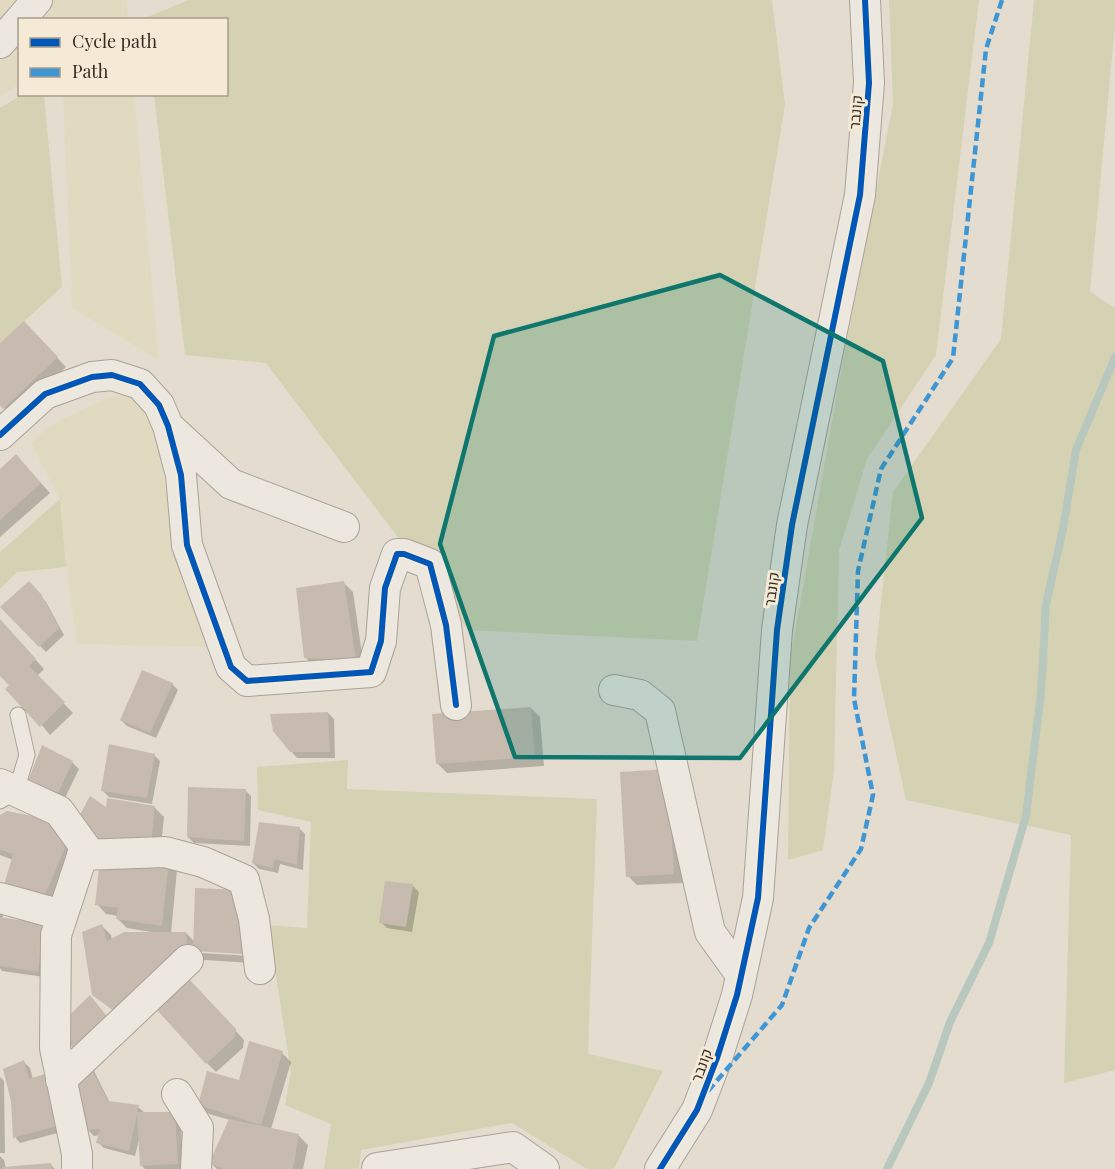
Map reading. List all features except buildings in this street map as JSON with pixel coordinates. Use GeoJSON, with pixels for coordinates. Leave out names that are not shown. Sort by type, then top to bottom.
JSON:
{"type":"FeatureCollection","features":[{"type":"Feature","properties":{"kind":"street"},"geometry":{"type":"LineString","coordinates":[[22,18],[37,0]]}},
{"type":"Feature","properties":{"kind":"street","name":"קונבר"},"geometry":{"type":"LineString","coordinates":[[660,1169],[697,1110],[717,1058],[741,975],[758,898],[777,630],[792,525],[860,195],[869,83],[865,0]]}},
{"type":"Feature","properties":{"kind":"street"},"geometry":{"type":"LineString","coordinates":[[0,43],[18,22]]}},
{"type":"Feature","properties":{"kind":"street"},"geometry":{"type":"LineString","coordinates":[[0,435],[45,394],[92,377],[112,375],[140,384],[159,405],[168,426],[181,475],[187,545],[231,667],[247,681],[371,672],[381,641],[386,588],[397,554],[404,554],[430,564],[446,625],[456,705]]}},
{"type":"Feature","properties":{"kind":"street"},"geometry":{"type":"LineString","coordinates":[[168,426],[231,484],[344,527]]}},
{"type":"Feature","properties":{"kind":"street"},"geometry":{"type":"LineString","coordinates":[[614,690],[640,694],[660,711],[710,932],[741,975]]}},
{"type":"Feature","properties":{"kind":"street"},"geometry":{"type":"LineString","coordinates":[[5,792],[59,811],[85,847],[56,935],[55,1048],[77,1154],[82,1168]]}},
{"type":"Feature","properties":{"kind":"street"},"geometry":{"type":"LineString","coordinates":[[82,855],[165,852],[203,862],[244,880],[254,919],[260,969]]}},
{"type":"Feature","properties":{"kind":"street"},"geometry":{"type":"LineString","coordinates":[[0,898],[62,915]]}},
{"type":"Feature","properties":{"kind":"street"},"geometry":{"type":"LineString","coordinates":[[61,1080],[188,960]]}},
{"type":"Feature","properties":{"kind":"street"},"geometry":{"type":"LineString","coordinates":[[177,1094],[198,1128],[196,1169]]}},
{"type":"Feature","properties":{"kind":"street"},"geometry":{"type":"LineString","coordinates":[[377,1168],[513,1147],[544,1169]]}},
{"type":"Feature","properties":{"kind":"lane"},"geometry":{"type":"LineString","coordinates":[[5,792],[27,755],[18,716]]}},
{"type":"Feature","properties":{"kind":"highlighted area"},"geometry":{"type":"Polygon","coordinates":[[[720,275],[883,361],[922,518],[740,758],[515,757],[440,544],[494,336],[720,275]]]}},
{"type":"Feature","properties":{"kind":"shaded area"},"geometry":{"type":"Polygon","coordinates":[[[0,0],[131,0],[126,2],[128,18],[18,18],[18,85],[0,97],[0,0]]]}},
{"type":"Feature","properties":{"kind":"shaded area"},"geometry":{"type":"Polygon","coordinates":[[[189,0],[772,0],[785,105],[697,641],[468,630],[266,363],[185,355],[154,96],[228,96],[228,18],[145,18],[189,0]]]}},
{"type":"Feature","properties":{"kind":"shaded area"},"geometry":{"type":"Polygon","coordinates":[[[889,0],[979,0],[936,355],[867,459],[839,551],[834,770],[823,850],[788,860],[790,661],[842,365],[893,104],[889,0]]]}},
{"type":"Feature","properties":{"kind":"shaded area"},"geometry":{"type":"Polygon","coordinates":[[[1034,0],[1115,0],[1115,24],[1090,292],[1115,308],[1115,1070],[1064,1083],[1071,835],[906,800],[875,658],[893,492],[1001,339],[1034,0]]]}},
{"type":"Feature","properties":{"kind":"shaded area"},"geometry":{"type":"Polygon","coordinates":[[[20,96],[44,96],[62,287],[0,343],[0,108],[20,96]]]}},
{"type":"Feature","properties":{"kind":"shaded area"},"geometry":{"type":"Polygon","coordinates":[[[63,96],[134,96],[159,360],[72,308],[63,96]]]}},
{"type":"Feature","properties":{"kind":"shaded area"},"geometry":{"type":"Polygon","coordinates":[[[111,396],[134,396],[157,433],[167,496],[211,647],[77,644],[66,567],[60,500],[31,443],[51,425],[111,396]]]}},
{"type":"Feature","properties":{"kind":"shaded area"},"geometry":{"type":"Polygon","coordinates":[[[60,499],[66,567],[17,572],[0,589],[0,552],[60,499]]]}},
{"type":"Feature","properties":{"kind":"shaded area"},"geometry":{"type":"Polygon","coordinates":[[[348,760],[347,789],[597,799],[588,1054],[663,1071],[614,1169],[587,1169],[512,1123],[361,1150],[359,1169],[324,1169],[331,1124],[285,1105],[291,1072],[268,925],[307,928],[311,822],[258,810],[257,767],[348,760]]]}},
{"type":"Feature","properties":{"kind":"waterway"},"geometry":{"type":"LineString","coordinates":[[887,1169],[929,1083],[950,1022],[989,943],[1026,816],[1041,693],[1046,604],[1063,529],[1076,450],[1115,357]]}},
{"type":"Feature","properties":{"kind":"marked path"},"geometry":{"type":"LineString","coordinates":[[708,1091],[782,1005],[809,928],[861,849],[873,795],[854,699],[858,571],[881,469],[953,358],[986,49],[1002,0]]}},
{"type":"Feature","properties":{"kind":"cycle path"},"geometry":{"type":"LineString","coordinates":[[660,1169],[697,1110],[717,1058],[737,995],[758,898],[777,630],[792,525],[860,195],[869,83],[865,0]]}},
{"type":"Feature","properties":{"kind":"cycle path"},"geometry":{"type":"LineString","coordinates":[[0,435],[45,394],[92,377],[112,375],[140,384],[159,405],[168,426],[181,475],[187,545],[231,667],[247,681],[371,672],[381,641],[385,588],[397,554],[404,554],[430,564],[446,625],[456,705]]}}]}
